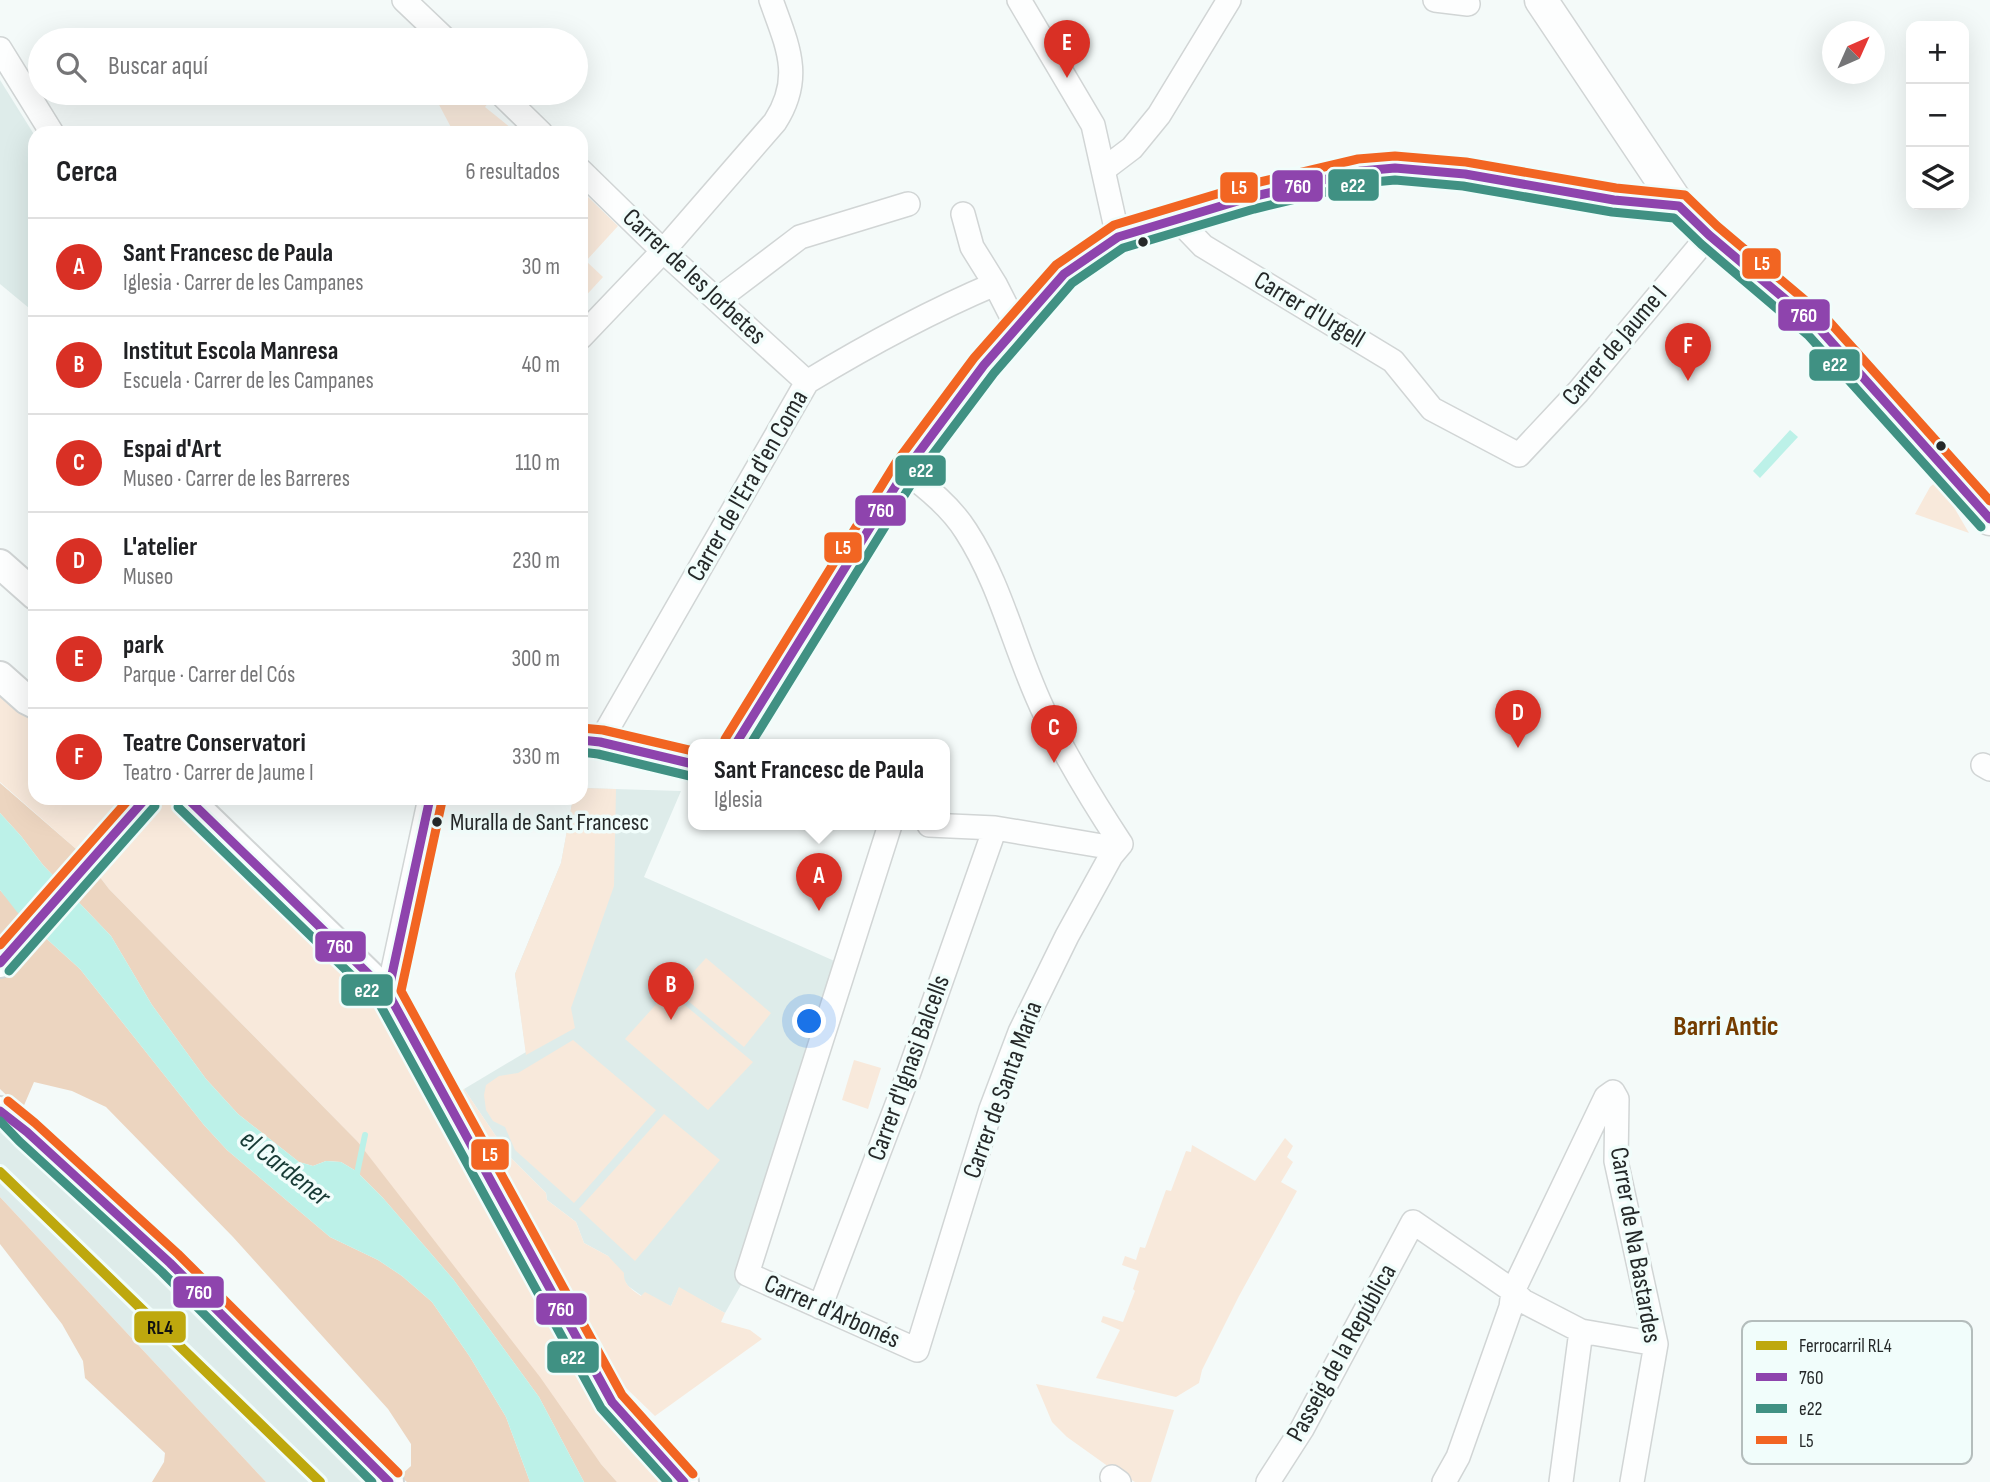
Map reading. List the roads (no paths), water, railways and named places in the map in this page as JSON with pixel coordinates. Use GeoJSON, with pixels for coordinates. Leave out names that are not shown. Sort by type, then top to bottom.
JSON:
{"type":"FeatureCollection","features":[{"type":"Feature","properties":{"kind":"main road"},"geometry":{"type":"LineString","coordinates":[[1541,0],[1679,206],[1709,235],[1809,319],[1990,519]]}},
{"type":"Feature","properties":{"kind":"street"},"geometry":{"type":"LineString","coordinates":[[588,330],[663,251],[785,107],[792,77],[791,56],[771,0]]}},
{"type":"Feature","properties":{"kind":"street"},"geometry":{"type":"LineString","coordinates":[[1103,170],[1132,148],[1159,115],[1229,0]]}},
{"type":"Feature","properties":{"kind":"street"},"geometry":{"type":"LineString","coordinates":[[1435,0],[1468,4]]}},
{"type":"Feature","properties":{"kind":"street"},"geometry":{"type":"LineString","coordinates":[[1025,2],[1093,125],[1118,237]]}},
{"type":"Feature","properties":{"kind":"street"},"geometry":{"type":"LineString","coordinates":[[420,5],[437,28]]}},
{"type":"Feature","properties":{"kind":"street"},"geometry":{"type":"LineString","coordinates":[[0,49],[28,94]]}},
{"type":"Feature","properties":{"kind":"street"},"geometry":{"type":"LineString","coordinates":[[35,105],[48,126]]}},
{"type":"Feature","properties":{"kind":"street"},"geometry":{"type":"LineString","coordinates":[[512,105],[534,126]]}},
{"type":"Feature","properties":{"kind":"street"},"geometry":{"type":"LineString","coordinates":[[739,739],[905,471],[984,365],[1064,274],[1118,237],[1321,180],[1361,171],[1395,168],[1465,174],[1614,200],[1679,206]]}},
{"type":"Feature","properties":{"kind":"street","name":"Carrer de les Jorbetes"},"geometry":{"type":"LineString","coordinates":[[588,178],[663,251],[807,382]]}},
{"type":"Feature","properties":{"kind":"street"},"geometry":{"type":"LineString","coordinates":[[717,300],[800,237],[908,204]]}},
{"type":"Feature","properties":{"kind":"street"},"geometry":{"type":"LineString","coordinates":[[963,214],[972,247],[1017,327]]}},
{"type":"Feature","properties":{"kind":"street","name":"Carrer d'Urgell"},"geometry":{"type":"LineString","coordinates":[[1177,219],[1203,246],[1393,361],[1432,410],[1519,455]]}},
{"type":"Feature","properties":{"kind":"street","name":"Carrer de Jaume I"},"geometry":{"type":"LineString","coordinates":[[1519,455],[1577,392],[1709,235]]}},
{"type":"Feature","properties":{"kind":"street","name":"Carrer de l'Era d'en Coma"},"geometry":{"type":"LineString","coordinates":[[591,741],[807,382],[864,347],[948,304],[995,285]]}},
{"type":"Feature","properties":{"kind":"street"},"geometry":{"type":"LineString","coordinates":[[905,471],[946,506],[971,538],[1003,604],[1024,666],[1045,715],[1121,844],[1102,846],[995,828],[950,826]]}},
{"type":"Feature","properties":{"kind":"street"},"geometry":{"type":"LineString","coordinates":[[0,564],[28,589]]}},
{"type":"Feature","properties":{"kind":"street"},"geometry":{"type":"LineString","coordinates":[[0,676],[28,698]]}},
{"type":"Feature","properties":{"kind":"street"},"geometry":{"type":"LineString","coordinates":[[591,741],[688,763]]}},
{"type":"Feature","properties":{"kind":"street"},"geometry":{"type":"LineString","coordinates":[[0,963],[140,805]]}},
{"type":"Feature","properties":{"kind":"street"},"geometry":{"type":"LineString","coordinates":[[194,805],[388,993],[612,1402],[684,1482]]}},
{"type":"Feature","properties":{"kind":"street"},"geometry":{"type":"LineString","coordinates":[[388,993],[428,805]]}},
{"type":"Feature","properties":{"kind":"street","name":"Carrer d'Ignasi Balcells"},"geometry":{"type":"LineString","coordinates":[[820,1307],[907,1078],[995,828]]}},
{"type":"Feature","properties":{"kind":"street","name":"Carrer d'Arbonés"},"geometry":{"type":"LineString","coordinates":[[888,830],[747,1273],[917,1350]]}},
{"type":"Feature","properties":{"kind":"street","name":"Carrer de Santa Maria"},"geometry":{"type":"LineString","coordinates":[[917,1350],[994,1100],[1020,1032],[1067,936],[1111,856],[1121,844]]}},
{"type":"Feature","properties":{"kind":"street","name":"Carrer de Na Bastardes"},"geometry":{"type":"LineString","coordinates":[[1513,1291],[1606,1097],[1613,1092],[1618,1099],[1616,1161],[1656,1344],[1632,1482]]}},
{"type":"Feature","properties":{"kind":"street"},"geometry":{"type":"LineString","coordinates":[[0,1102],[27,1132]]}},
{"type":"Feature","properties":{"kind":"street"},"geometry":{"type":"LineString","coordinates":[[0,1111],[27,1132],[170,1263],[390,1482]]}},
{"type":"Feature","properties":{"kind":"street","name":"Passeig de la República"},"geometry":{"type":"LineString","coordinates":[[1268,1482],[1302,1429],[1413,1222],[1513,1291]]}},
{"type":"Feature","properties":{"kind":"street"},"geometry":{"type":"LineString","coordinates":[[1513,1291],[1523,1301],[1581,1331],[1656,1344]]}},
{"type":"Feature","properties":{"kind":"street"},"geometry":{"type":"LineString","coordinates":[[1444,1482],[1458,1457],[1511,1307],[1513,1291]]}},
{"type":"Feature","properties":{"kind":"street"},"geometry":{"type":"LineString","coordinates":[[1561,1482],[1581,1331]]}},
{"type":"Feature","properties":{"kind":"water"},"geometry":{"type":"Polygon","coordinates":[[[1790,430],[1798,437],[1760,478],[1753,471],[1790,430]]]}},
{"type":"Feature","properties":{"kind":"water","name":"el Cardener"},"geometry":{"type":"Polygon","coordinates":[[[0,813],[43,865],[111,936],[152,1005],[206,1079],[238,1114],[299,1162],[313,1166],[326,1161],[341,1162],[356,1171],[383,1198],[453,1279],[539,1397],[584,1482],[530,1482],[506,1417],[470,1357],[432,1302],[402,1276],[378,1260],[330,1237],[227,1150],[80,969],[17,912],[0,890],[0,813]]]}},
{"type":"Feature","properties":{"kind":"waterway"},"geometry":{"type":"LineString","coordinates":[[356,1178],[365,1135]]}},
{"type":"Feature","properties":{"kind":"rail line","name":"RL4"},"geometry":{"type":"LineString","coordinates":[[0,1172],[320,1482]]}},
{"type":"Feature","properties":{"kind":"place","name":"park"},"geometry":{"type":"Point","coordinates":[1067,78]}},
{"type":"Feature","properties":{"kind":"place","name":"Teatre Conservatori"},"geometry":{"type":"Point","coordinates":[1688,381]}},
{"type":"Feature","properties":{"kind":"place","name":"L'atelier"},"geometry":{"type":"Point","coordinates":[1518,748]}},
{"type":"Feature","properties":{"kind":"place","name":"Espai d'Art"},"geometry":{"type":"Point","coordinates":[1054,763]}},
{"type":"Feature","properties":{"kind":"place","name":"Muralla de Sant Francesc"},"geometry":{"type":"Point","coordinates":[437,822]}},
{"type":"Feature","properties":{"kind":"place","name":"Sant Francesc de Paula"},"geometry":{"type":"Point","coordinates":[819,911]}},
{"type":"Feature","properties":{"kind":"place","name":"Institut Escola Manresa"},"geometry":{"type":"Point","coordinates":[671,1020]}},
{"type":"Feature","properties":{"kind":"district","name":"Barri Antic"},"geometry":{"type":"Point","coordinates":[1726,1026]}}]}
